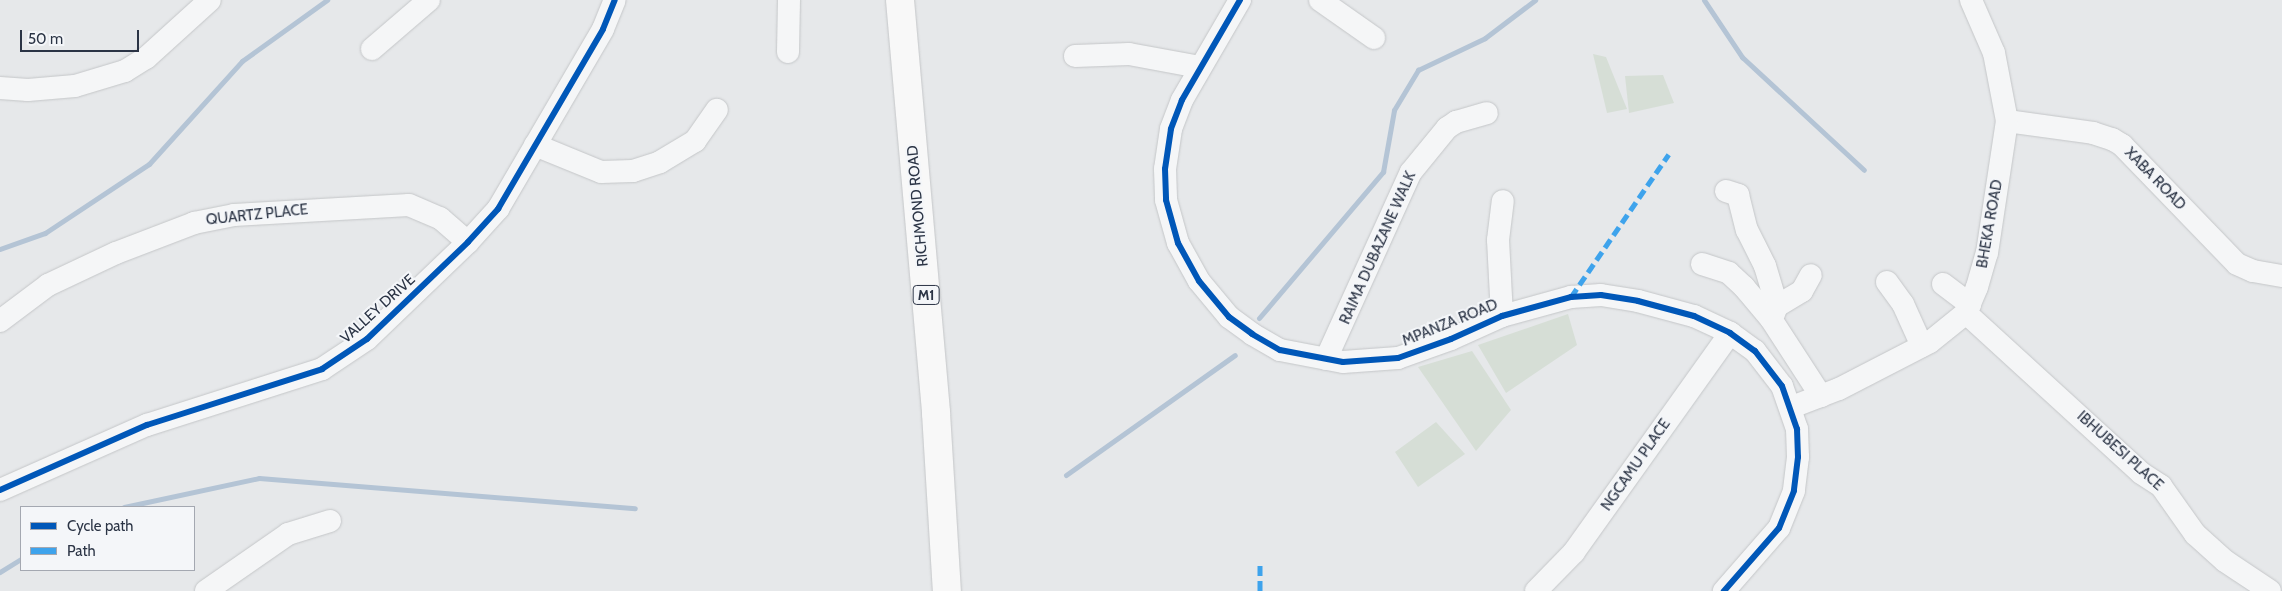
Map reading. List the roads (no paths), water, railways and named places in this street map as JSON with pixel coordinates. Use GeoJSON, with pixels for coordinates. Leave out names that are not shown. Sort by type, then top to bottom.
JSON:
{"type":"FeatureCollection","features":[{"type":"Feature","properties":{"kind":"highway","name":"RICHMOND ROAD"},"geometry":{"type":"LineString","coordinates":[[900,0],[936,413],[947,591]]}},
{"type":"Feature","properties":{"kind":"street"},"geometry":{"type":"LineString","coordinates":[[0,88],[28,90],[75,86],[125,71],[146,58],[210,0]]}},
{"type":"Feature","properties":{"kind":"street"},"geometry":{"type":"LineString","coordinates":[[372,49],[429,0]]}},
{"type":"Feature","properties":{"kind":"street","name":"VALLEY DRIVE"},"geometry":{"type":"LineString","coordinates":[[0,490],[147,425],[331,364],[367,339],[468,242],[498,209],[603,29],[615,0]]}},
{"type":"Feature","properties":{"kind":"street"},"geometry":{"type":"LineString","coordinates":[[788,52],[789,0]]}},
{"type":"Feature","properties":{"kind":"street","name":"MPANZA ROAD"},"geometry":{"type":"LineString","coordinates":[[1240,0],[1199,67],[1171,129],[1165,169],[1166,200],[1178,243],[1199,282],[1229,318],[1280,350],[1343,362],[1398,358],[1450,339],[1502,316],[1549,300],[1601,296],[1638,301],[1694,316],[1730,333],[1770,366],[1792,407],[1798,448],[1794,491],[1779,528],[1724,591]]}},
{"type":"Feature","properties":{"kind":"street"},"geometry":{"type":"LineString","coordinates":[[1320,0],[1374,38]]}},
{"type":"Feature","properties":{"kind":"street","name":"BHEKA ROAD"},"geometry":{"type":"LineString","coordinates":[[1968,309],[1987,253],[2007,121],[1994,53],[1971,0]]}},
{"type":"Feature","properties":{"kind":"street"},"geometry":{"type":"LineString","coordinates":[[1075,56],[1129,54],[1199,67]]}},
{"type":"Feature","properties":{"kind":"street"},"geometry":{"type":"LineString","coordinates":[[535,145],[601,172],[633,171],[660,162],[694,141],[716,110]]}},
{"type":"Feature","properties":{"kind":"street","name":"RAIMA DUBAZANE WALK"},"geometry":{"type":"LineString","coordinates":[[1326,360],[1411,172],[1447,128],[1456,122],[1487,113]]}},
{"type":"Feature","properties":{"kind":"street","name":"XABA ROAD"},"geometry":{"type":"LineString","coordinates":[[2007,121],[2093,133],[2112,139],[2122,145],[2237,264],[2253,271],[2282,276]]}},
{"type":"Feature","properties":{"kind":"street"},"geometry":{"type":"LineString","coordinates":[[1726,190],[1738,195],[1747,230],[1765,266],[1774,312],[1821,396]]}},
{"type":"Feature","properties":{"kind":"street"},"geometry":{"type":"LineString","coordinates":[[1502,316],[1498,240],[1503,200]]}},
{"type":"Feature","properties":{"kind":"street","name":"QUARTZ PLACE"},"geometry":{"type":"LineString","coordinates":[[0,321],[48,285],[116,253],[194,222],[234,215],[409,205],[440,218],[468,242]]}},
{"type":"Feature","properties":{"kind":"street"},"geometry":{"type":"LineString","coordinates":[[1702,264],[1736,279],[1774,312]]}},
{"type":"Feature","properties":{"kind":"street"},"geometry":{"type":"LineString","coordinates":[[1774,312],[1802,291],[1811,274]]}},
{"type":"Feature","properties":{"kind":"street"},"geometry":{"type":"LineString","coordinates":[[1887,282],[1903,304],[1922,346]]}},
{"type":"Feature","properties":{"kind":"street","name":"IBHUBESI PLACE"},"geometry":{"type":"LineString","coordinates":[[1943,284],[2141,473],[2161,486],[2195,534],[2225,561],[2270,591]]}},
{"type":"Feature","properties":{"kind":"street"},"geometry":{"type":"LineString","coordinates":[[1792,407],[1821,396],[1922,346],[1968,309]]}},
{"type":"Feature","properties":{"kind":"street","name":"NGCAMU PLACE"},"geometry":{"type":"LineString","coordinates":[[1536,591],[1574,552],[1730,333]]}},
{"type":"Feature","properties":{"kind":"street"},"geometry":{"type":"LineString","coordinates":[[206,591],[288,534],[330,521]]}},
{"type":"Feature","properties":{"kind":"waterway"},"geometry":{"type":"LineString","coordinates":[[0,249],[45,233],[149,164],[242,61],[327,0]]}},
{"type":"Feature","properties":{"kind":"waterway"},"geometry":{"type":"LineString","coordinates":[[1259,318],[1383,172],[1394,110],[1418,70],[1485,38],[1535,0]]}},
{"type":"Feature","properties":{"kind":"waterway"},"geometry":{"type":"LineString","coordinates":[[1704,0],[1742,57],[1864,170]]}},
{"type":"Feature","properties":{"kind":"waterway"},"geometry":{"type":"LineString","coordinates":[[1066,475],[1235,355]]}},
{"type":"Feature","properties":{"kind":"waterway"},"geometry":{"type":"LineString","coordinates":[[129,506],[259,478],[635,508]]}},
{"type":"Feature","properties":{"kind":"waterway"},"geometry":{"type":"LineString","coordinates":[[0,572],[20,560]]}}]}
